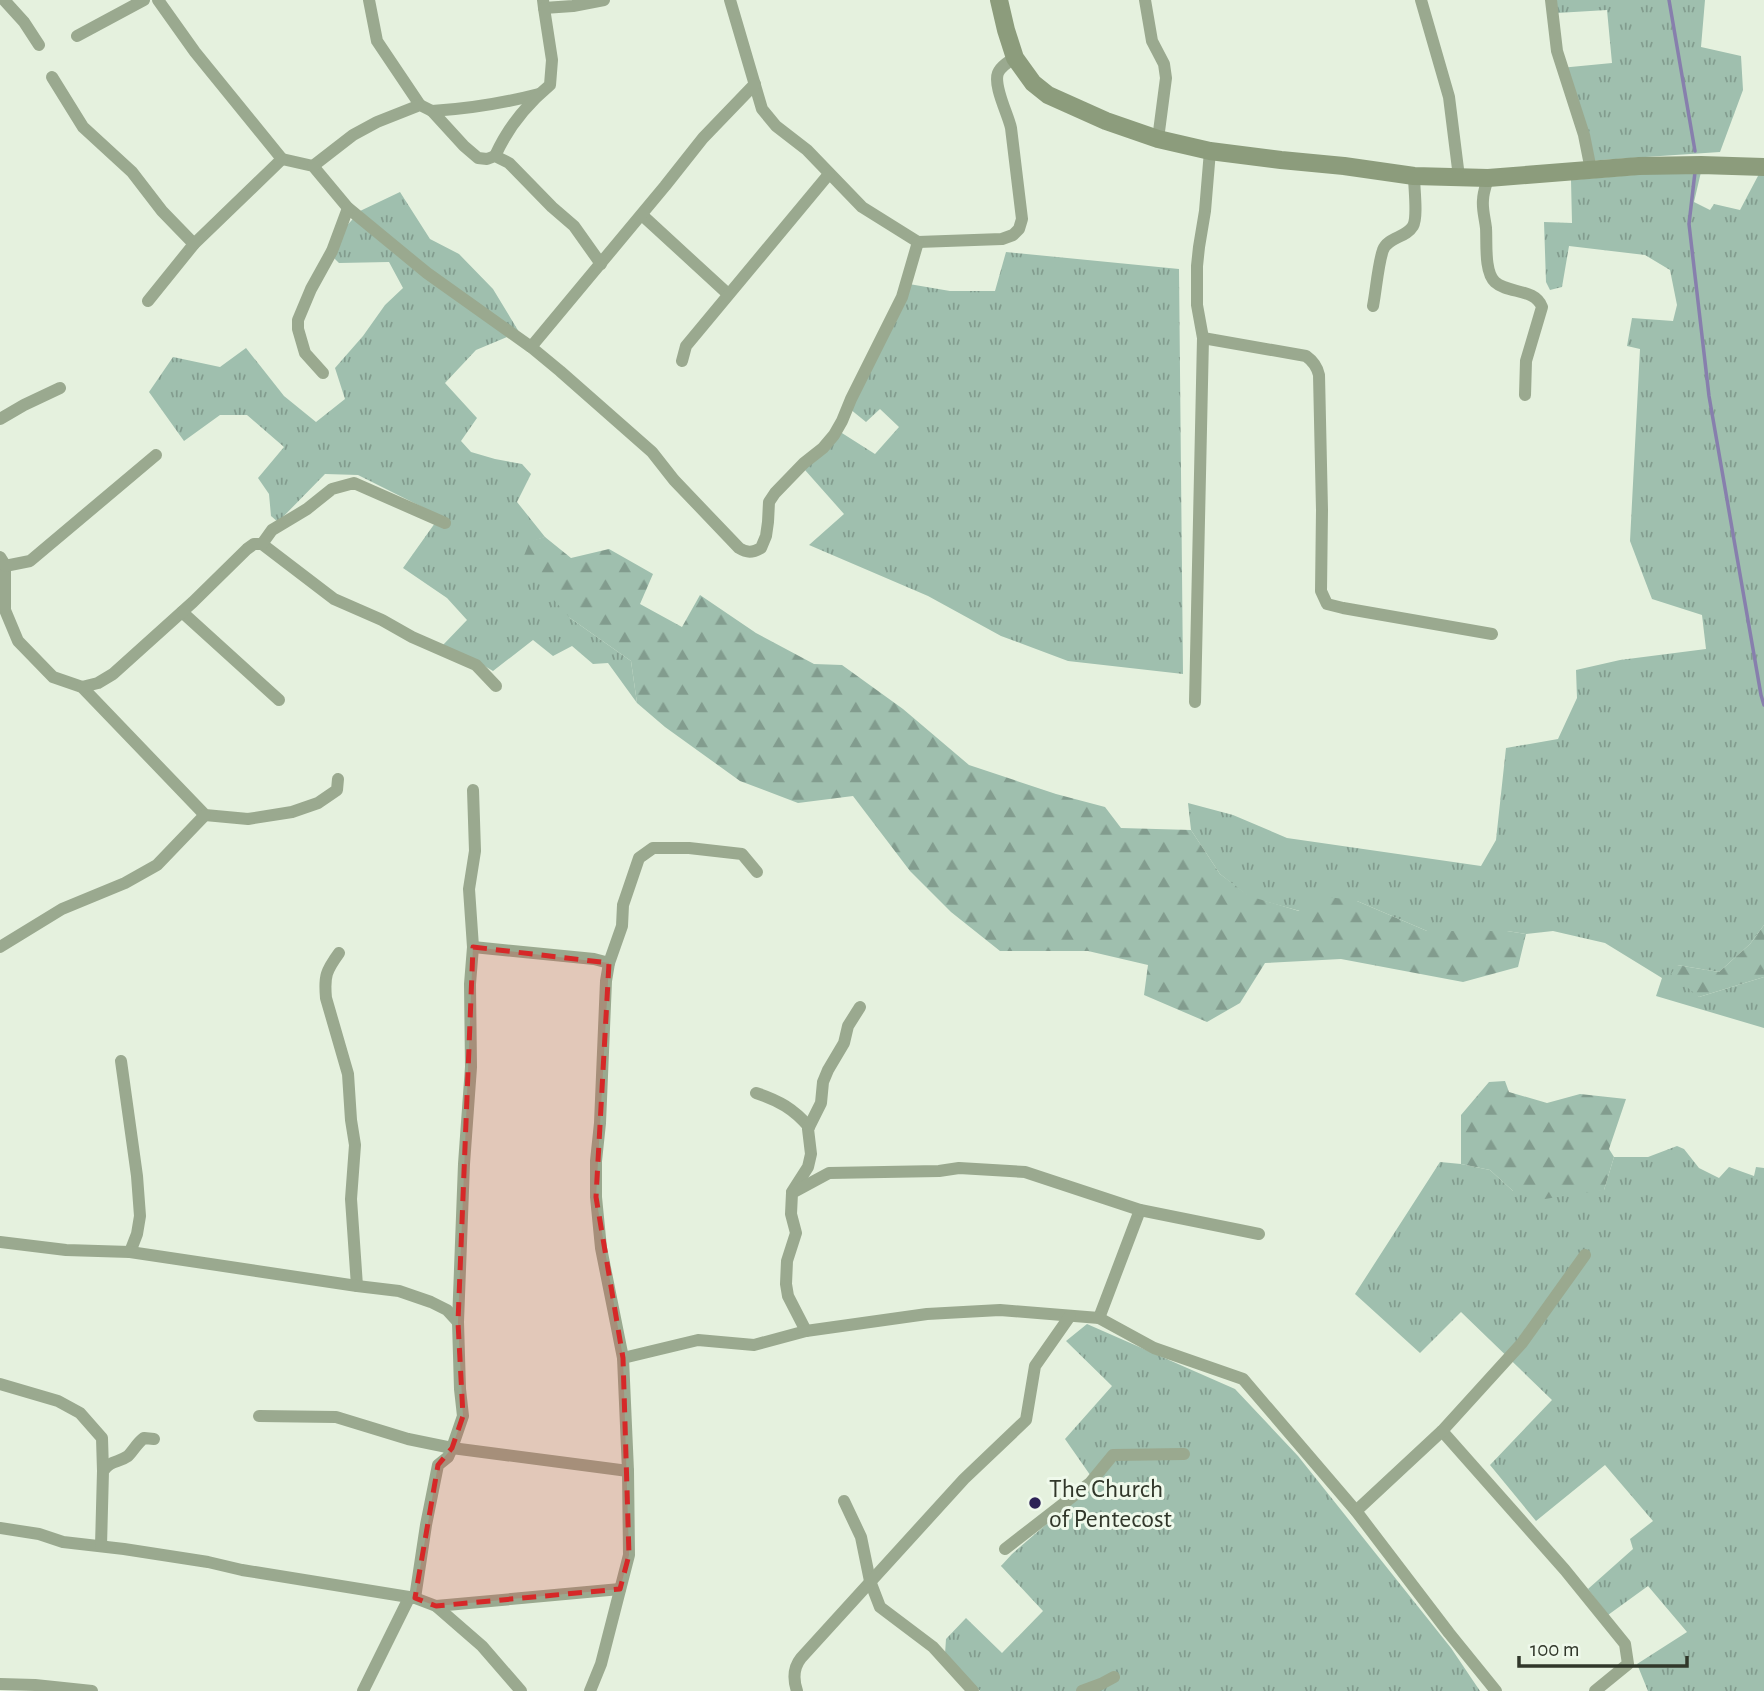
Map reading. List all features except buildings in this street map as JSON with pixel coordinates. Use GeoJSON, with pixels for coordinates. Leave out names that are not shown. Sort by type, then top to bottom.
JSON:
{"type":"FeatureCollection","features":[{"type":"Feature","properties":{"kind":"street"},"geometry":{"type":"LineString","coordinates":[[4,0],[24,22],[39,45]]}},
{"type":"Feature","properties":{"kind":"street"},"geometry":{"type":"LineString","coordinates":[[77,36],[144,0]]}},
{"type":"Feature","properties":{"kind":"street"},"geometry":{"type":"LineString","coordinates":[[158,0],[195,52],[282,159],[313,166],[348,208],[427,273],[531,347],[652,452],[674,480],[738,548],[746,553],[761,548],[768,522],[769,502],[775,493],[823,448],[842,421],[902,297],[918,242]]}},
{"type":"Feature","properties":{"kind":"street"},"geometry":{"type":"LineString","coordinates":[[369,0],[377,41],[420,105],[432,111],[478,158],[487,159],[495,156],[519,115],[550,85],[552,60],[544,4],[573,6],[604,0]]}},
{"type":"Feature","properties":{"kind":"street"},"geometry":{"type":"LineString","coordinates":[[730,0],[762,109],[776,126],[807,150],[862,207],[918,242],[992,240],[1013,235],[1019,229],[1022,219],[1011,128],[998,85],[998,74],[1005,64],[1015,58]]}},
{"type":"Feature","properties":{"kind":"street"},"geometry":{"type":"LineString","coordinates":[[999,0],[1015,58],[1033,83],[1048,95],[1106,121],[1158,139],[1210,150],[1414,176],[1488,178],[1639,166],[1764,167]]}},
{"type":"Feature","properties":{"kind":"street"},"geometry":{"type":"LineString","coordinates":[[1145,0],[1152,41],[1164,64],[1166,78],[1158,139]]}},
{"type":"Feature","properties":{"kind":"street"},"geometry":{"type":"LineString","coordinates":[[1421,0],[1449,97],[1459,177]]}},
{"type":"Feature","properties":{"kind":"street"},"geometry":{"type":"LineString","coordinates":[[1551,0],[1557,51],[1584,135],[1591,170]]}},
{"type":"Feature","properties":{"kind":"street"},"geometry":{"type":"LineString","coordinates":[[52,77],[83,127],[132,172],[162,211],[194,244]]}},
{"type":"Feature","properties":{"kind":"street"},"geometry":{"type":"LineString","coordinates":[[531,347],[703,138],[755,84]]}},
{"type":"Feature","properties":{"kind":"street"},"geometry":{"type":"LineString","coordinates":[[432,111],[501,103],[539,94]]}},
{"type":"Feature","properties":{"kind":"street"},"geometry":{"type":"LineString","coordinates":[[313,166],[353,135],[420,105]]}},
{"type":"Feature","properties":{"kind":"street"},"geometry":{"type":"LineString","coordinates":[[1195,702],[1203,338],[1197,305],[1198,266],[1210,150]]}},
{"type":"Feature","properties":{"kind":"street"},"geometry":{"type":"LineString","coordinates":[[495,156],[509,163],[574,226],[601,264]]}},
{"type":"Feature","properties":{"kind":"street"},"geometry":{"type":"LineString","coordinates":[[148,301],[194,244],[282,159]]}},
{"type":"Feature","properties":{"kind":"street"},"geometry":{"type":"LineString","coordinates":[[682,361],[686,346],[829,174]]}},
{"type":"Feature","properties":{"kind":"street"},"geometry":{"type":"LineString","coordinates":[[1373,306],[1383,250],[1390,241],[1412,229],[1415,221],[1414,176]]}},
{"type":"Feature","properties":{"kind":"street"},"geometry":{"type":"LineString","coordinates":[[1488,178],[1482,201],[1490,275],[1498,284],[1540,301],[1542,307],[1525,361],[1525,395]]}},
{"type":"Feature","properties":{"kind":"street"},"geometry":{"type":"LineString","coordinates":[[323,373],[305,353],[298,328],[299,320],[332,251],[348,208]]}},
{"type":"Feature","properties":{"kind":"street"},"geometry":{"type":"LineString","coordinates":[[642,215],[728,294]]}},
{"type":"Feature","properties":{"kind":"street"},"geometry":{"type":"LineString","coordinates":[[1203,338],[1306,356],[1313,361],[1317,369],[1322,510],[1321,591],[1326,604],[1492,634]]}},
{"type":"Feature","properties":{"kind":"street"},"geometry":{"type":"LineString","coordinates":[[0,419],[60,388]]}},
{"type":"Feature","properties":{"kind":"street"},"geometry":{"type":"LineString","coordinates":[[156,455],[30,561],[3,563],[5,610],[18,641],[53,677],[82,687],[205,815],[248,819],[292,812],[318,803],[337,790],[338,779]]}},
{"type":"Feature","properties":{"kind":"street"},"geometry":{"type":"LineString","coordinates":[[262,544],[272,530],[307,509],[332,489],[354,483],[445,523]]}},
{"type":"Feature","properties":{"kind":"street"},"geometry":{"type":"LineString","coordinates":[[82,687],[98,683],[113,674],[254,544],[262,544],[334,599],[476,665],[496,686]]}},
{"type":"Feature","properties":{"kind":"street"},"geometry":{"type":"LineString","coordinates":[[182,612],[279,700]]}},
{"type":"Feature","properties":{"kind":"street"},"geometry":{"type":"LineString","coordinates":[[363,1691],[412,1598],[438,1465],[448,1457],[453,1448],[463,1416],[458,1322],[471,1067],[470,984],[473,947],[469,889],[475,851],[474,790]]}},
{"type":"Feature","properties":{"kind":"street"},"geometry":{"type":"LineString","coordinates":[[0,947],[62,909],[125,883],[157,865],[205,815]]}},
{"type":"Feature","properties":{"kind":"street"},"geometry":{"type":"LineString","coordinates":[[590,1691],[601,1664],[629,1555],[623,1358],[601,1248],[596,1197],[609,963],[622,926],[623,905],[639,858],[653,848],[689,848],[742,854],[757,872]]}},
{"type":"Feature","properties":{"kind":"street"},"geometry":{"type":"LineString","coordinates":[[473,947],[594,959],[609,963]]}},
{"type":"Feature","properties":{"kind":"street"},"geometry":{"type":"LineString","coordinates":[[339,953],[328,968],[325,986],[348,1074],[355,1145],[351,1199],[357,1286]]}},
{"type":"Feature","properties":{"kind":"street"},"geometry":{"type":"LineString","coordinates":[[806,1331],[788,1296],[786,1284],[788,1261],[796,1233],[791,1214],[792,1193],[808,1167],[811,1154],[808,1129],[821,1103],[823,1082],[844,1043],[848,1026],[860,1007]]}},
{"type":"Feature","properties":{"kind":"street"},"geometry":{"type":"LineString","coordinates":[[121,1061],[140,1216],[130,1252]]}},
{"type":"Feature","properties":{"kind":"street"},"geometry":{"type":"LineString","coordinates":[[756,1093],[776,1100],[799,1114],[809,1127]]}},
{"type":"Feature","properties":{"kind":"street"},"geometry":{"type":"LineString","coordinates":[[792,1193],[830,1173],[939,1171],[959,1168],[1025,1172],[1140,1210],[1259,1234]]}},
{"type":"Feature","properties":{"kind":"street"},"geometry":{"type":"LineString","coordinates":[[1099,1318],[1140,1210]]}},
{"type":"Feature","properties":{"kind":"street"},"geometry":{"type":"LineString","coordinates":[[0,1242],[66,1250],[130,1252],[399,1291],[447,1310],[458,1322]]}},
{"type":"Feature","properties":{"kind":"street"},"geometry":{"type":"LineString","coordinates":[[1356,1511],[1442,1431],[1522,1343],[1585,1255]]}},
{"type":"Feature","properties":{"kind":"street"},"geometry":{"type":"LineString","coordinates":[[623,1358],[698,1340],[754,1345],[806,1331],[927,1314],[1000,1310],[1099,1318],[1154,1348],[1243,1379],[1356,1511],[1496,1691]]}},
{"type":"Feature","properties":{"kind":"street"},"geometry":{"type":"LineString","coordinates":[[797,1691],[794,1681],[796,1664],[964,1479],[1026,1420],[1035,1366],[1070,1317]]}},
{"type":"Feature","properties":{"kind":"street"},"geometry":{"type":"LineString","coordinates":[[0,1384],[58,1401],[80,1413],[102,1438],[101,1546]]}},
{"type":"Feature","properties":{"kind":"street"},"geometry":{"type":"LineString","coordinates":[[259,1416],[336,1417],[408,1439],[453,1448],[628,1471]]}},
{"type":"Feature","properties":{"kind":"street"},"geometry":{"type":"LineString","coordinates":[[1442,1431],[1565,1570],[1625,1644],[1629,1664],[1595,1691]]}},
{"type":"Feature","properties":{"kind":"street"},"geometry":{"type":"LineString","coordinates":[[103,1471],[112,1462],[127,1457],[144,1438],[154,1440]]}},
{"type":"Feature","properties":{"kind":"street"},"geometry":{"type":"LineString","coordinates":[[1005,1549],[1090,1483],[1113,1455],[1184,1454]]}},
{"type":"Feature","properties":{"kind":"street"},"geometry":{"type":"LineString","coordinates":[[844,1501],[861,1537],[870,1581],[880,1607],[933,1647],[973,1691]]}},
{"type":"Feature","properties":{"kind":"street"},"geometry":{"type":"LineString","coordinates":[[0,1528],[40,1534],[62,1542],[208,1562],[412,1598],[436,1606],[482,1647],[521,1691]]}},
{"type":"Feature","properties":{"kind":"street"},"geometry":{"type":"LineString","coordinates":[[436,1606],[620,1589]]}},
{"type":"Feature","properties":{"kind":"street"},"geometry":{"type":"LineString","coordinates":[[1082,1691],[1114,1677]]}},
{"type":"Feature","properties":{"kind":"street"},"geometry":{"type":"LineString","coordinates":[[0,1684],[92,1691]]}},
{"type":"Feature","properties":{"kind":"highlighted area"},"geometry":{"type":"Polygon","coordinates":[[[473,947],[609,963],[596,1197],[623,1358],[629,1555],[620,1589],[436,1606],[415,1598],[438,1465],[452,1448],[463,1416],[458,1322],[473,947]]]}},
{"type":"Feature","properties":{"kind":"green space"},"geometry":{"type":"Polygon","coordinates":[[[1556,0],[1705,0],[1701,47],[1741,56],[1743,90],[1720,152],[1586,161],[1560,68],[1612,63],[1607,10],[1557,13],[1556,0]]]}},
{"type":"Feature","properties":{"kind":"green space"},"geometry":{"type":"Polygon","coordinates":[[[1701,172],[1694,202],[1710,210],[1714,204],[1740,210],[1759,174],[1764,175],[1764,925],[1750,944],[1719,972],[1677,965],[1699,997],[1764,977],[1764,1028],[1656,996],[1662,978],[1605,943],[1553,931],[1526,934],[1507,931],[1427,931],[1357,901],[1300,911],[1249,897],[1220,874],[1191,830],[1188,803],[1233,815],[1287,838],[1481,866],[1496,840],[1506,748],[1558,739],[1577,698],[1576,670],[1620,660],[1706,649],[1702,615],[1652,599],[1630,541],[1640,349],[1627,346],[1632,318],[1673,321],[1677,305],[1670,270],[1645,255],[1569,246],[1562,287],[1550,290],[1546,282],[1544,222],[1572,223],[1571,180],[1701,172]]]}},
{"type":"Feature","properties":{"kind":"green space"},"geometry":{"type":"Polygon","coordinates":[[[400,192],[430,239],[459,254],[493,289],[519,332],[476,350],[445,383],[477,418],[461,441],[471,452],[522,464],[531,474],[517,502],[545,537],[530,542],[570,618],[631,661],[637,703],[608,663],[593,664],[572,646],[553,656],[533,640],[493,671],[468,656],[442,646],[467,620],[447,598],[403,568],[440,516],[358,475],[325,474],[278,522],[271,516],[269,494],[258,478],[284,447],[247,415],[220,415],[184,441],[149,392],[173,357],[220,367],[246,348],[284,396],[316,422],[345,399],[335,368],[385,305],[403,288],[389,262],[339,263],[333,257],[342,231],[360,211],[400,192]]]}},
{"type":"Feature","properties":{"kind":"green space"},"geometry":{"type":"Polygon","coordinates":[[[1006,252],[1179,269],[1183,674],[1068,661],[1001,636],[928,596],[809,545],[844,514],[805,470],[834,428],[875,454],[899,427],[880,409],[866,422],[850,409],[909,284],[950,291],[995,291],[1006,252]]]}},
{"type":"Feature","properties":{"kind":"green space"},"geometry":{"type":"Polygon","coordinates":[[[545,537],[571,558],[609,549],[653,574],[640,604],[682,627],[700,595],[756,633],[814,664],[842,665],[903,709],[969,765],[1105,807],[1121,828],[1191,830],[1220,874],[1249,896],[1299,911],[1315,895],[1357,901],[1427,931],[1507,931],[1526,934],[1518,967],[1463,982],[1341,959],[1265,963],[1240,1003],[1207,1022],[1144,995],[1148,965],[1088,951],[1000,951],[951,912],[910,871],[853,796],[798,803],[740,781],[665,727],[637,703],[631,661],[570,618],[521,563],[530,541],[545,537]]]}},
{"type":"Feature","properties":{"kind":"green space"},"geometry":{"type":"Polygon","coordinates":[[[1764,925],[1764,977],[1699,997],[1671,974],[1677,965],[1719,972],[1750,944],[1764,925]]]}},
{"type":"Feature","properties":{"kind":"green space"},"geometry":{"type":"Polygon","coordinates":[[[1505,1081],[1509,1092],[1547,1103],[1580,1094],[1626,1099],[1609,1149],[1614,1157],[1604,1190],[1538,1200],[1513,1191],[1490,1170],[1461,1164],[1461,1115],[1489,1082],[1505,1081]]]}},
{"type":"Feature","properties":{"kind":"green space"},"geometry":{"type":"Polygon","coordinates":[[[1677,1146],[1684,1149],[1699,1168],[1719,1178],[1729,1167],[1754,1176],[1756,1167],[1764,1168],[1764,1691],[1648,1691],[1637,1664],[1687,1632],[1648,1586],[1608,1615],[1588,1589],[1633,1549],[1630,1539],[1653,1521],[1605,1465],[1536,1521],[1490,1465],[1552,1400],[1461,1312],[1420,1353],[1355,1294],[1440,1162],[1490,1170],[1513,1191],[1604,1190],[1614,1157],[1648,1157],[1677,1146]]]}},
{"type":"Feature","properties":{"kind":"green space"},"geometry":{"type":"Polygon","coordinates":[[[1087,1324],[1235,1389],[1298,1456],[1451,1648],[1480,1691],[980,1691],[945,1654],[946,1639],[966,1618],[1002,1653],[1043,1611],[1001,1566],[1095,1482],[1065,1439],[1112,1386],[1066,1341],[1087,1324]]]}},
{"type":"Feature","properties":{"kind":"waterway"},"geometry":{"type":"LineString","coordinates":[[1669,0],[1695,151]]}},
{"type":"Feature","properties":{"kind":"waterway"},"geometry":{"type":"LineString","coordinates":[[1695,172],[1689,224],[1709,396],[1764,705]]}},
{"type":"Feature","properties":{"kind":"place","name":"The Church of Pentecost"},"geometry":{"type":"Point","coordinates":[1035,1503]}}]}
